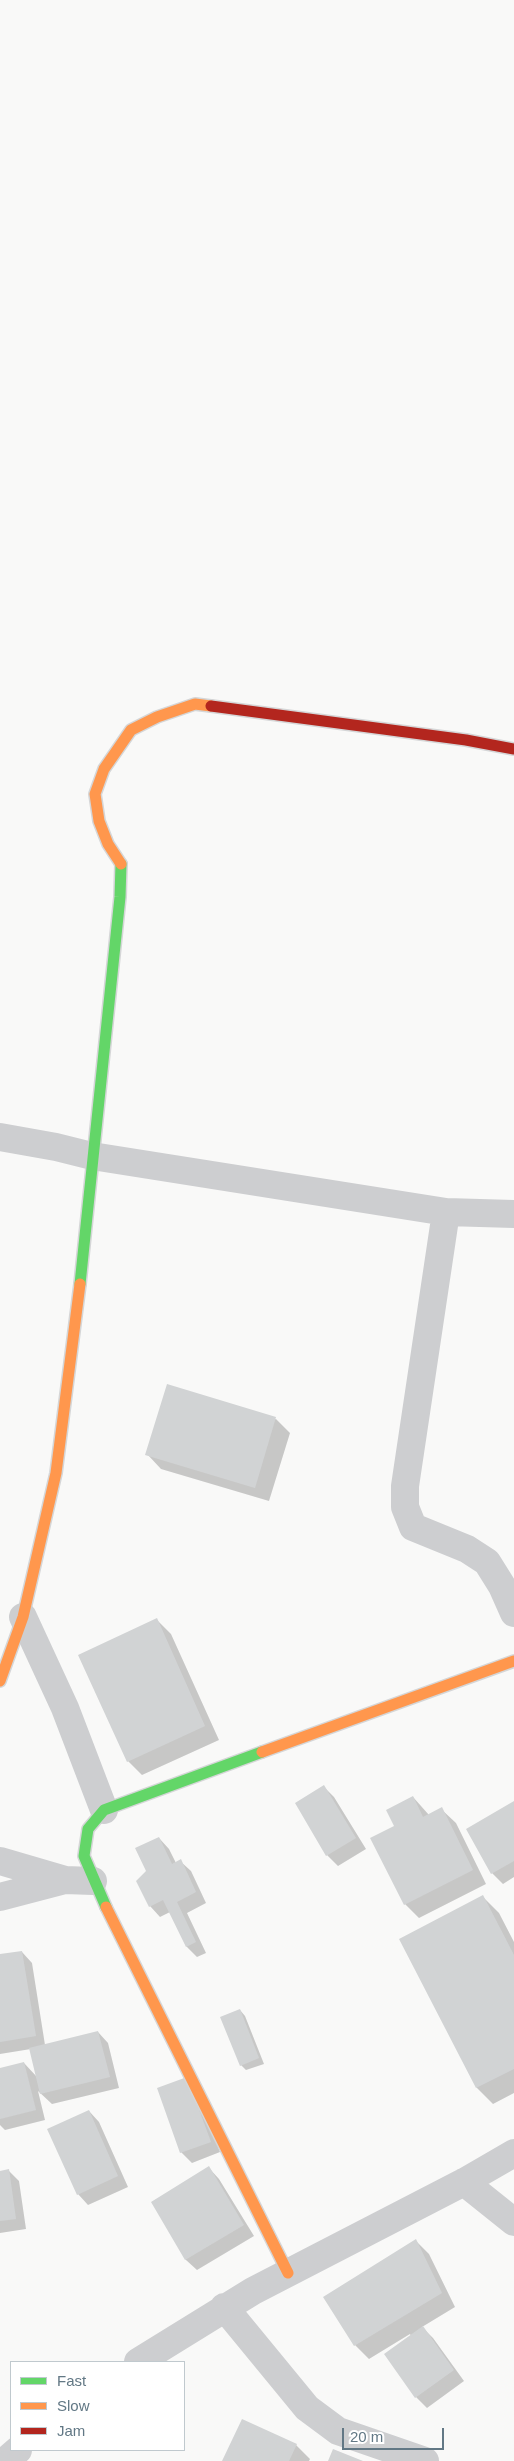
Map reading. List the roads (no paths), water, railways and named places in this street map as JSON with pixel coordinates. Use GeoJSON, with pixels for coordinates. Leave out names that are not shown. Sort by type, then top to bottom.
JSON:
{"type":"FeatureCollection","features":[{"type":"Feature","properties":{"kind":"street"},"geometry":{"type":"LineString","coordinates":[[0,1681],[23,1617],[56,1473],[86,1232],[92,1156],[119,907],[120,863],[108,844],[99,821],[95,794],[104,768],[131,730],[157,717],[195,704],[466,740],[514,749]]}},
{"type":"Feature","properties":{"kind":"street"},"geometry":{"type":"LineString","coordinates":[[0,1137],[56,1147],[92,1156],[446,1212],[514,1214]]}},
{"type":"Feature","properties":{"kind":"street"},"geometry":{"type":"LineString","coordinates":[[446,1212],[406,1486],[405,1507],[413,1527],[467,1549],[487,1562],[502,1586],[514,1613]]}},
{"type":"Feature","properties":{"kind":"street"},"geometry":{"type":"LineString","coordinates":[[23,1617],[65,1708],[104,1810]]}},
{"type":"Feature","properties":{"kind":"street"},"geometry":{"type":"LineString","coordinates":[[288,2274],[203,2099],[93,1881],[84,1856],[88,1830],[104,1810],[514,1661]]}},
{"type":"Feature","properties":{"kind":"street"},"geometry":{"type":"LineString","coordinates":[[0,1861],[66,1880],[93,1881]]}},
{"type":"Feature","properties":{"kind":"street"},"geometry":{"type":"LineString","coordinates":[[0,1897],[66,1880]]}},
{"type":"Feature","properties":{"kind":"street"},"geometry":{"type":"LineString","coordinates":[[140,2361],[224,2307],[464,2182],[514,2153]]}},
{"type":"Feature","properties":{"kind":"street"},"geometry":{"type":"LineString","coordinates":[[464,2182],[514,2222]]}},
{"type":"Feature","properties":{"kind":"street"},"geometry":{"type":"LineString","coordinates":[[224,2307],[307,2408],[338,2431],[425,2461]]}},
{"type":"Feature","properties":{"kind":"street"},"geometry":{"type":"LineString","coordinates":[[5,2461],[17,2451]]}}]}
